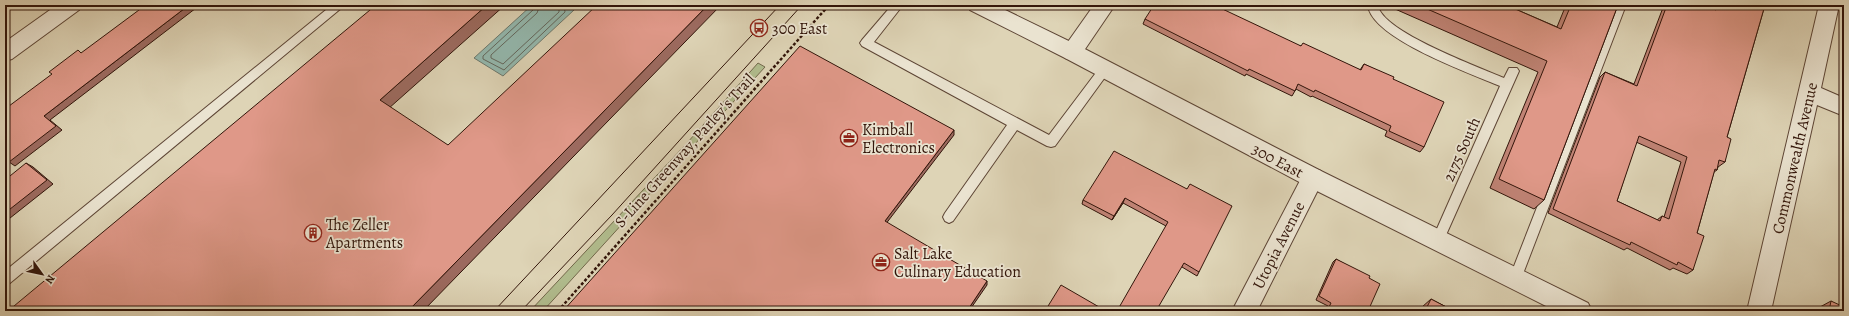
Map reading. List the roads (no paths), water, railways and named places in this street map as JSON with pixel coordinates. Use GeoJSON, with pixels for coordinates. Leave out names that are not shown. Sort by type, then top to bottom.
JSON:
{"type":"FeatureCollection","features":[{"type":"Feature","properties":{"kind":"street"},"geometry":{"type":"LineString","coordinates":[[5,53],[72,5]]}},
{"type":"Feature","properties":{"kind":"street","name":"300 East"},"geometry":{"type":"LineString","coordinates":[[977,5],[1072,52],[1313,178],[1580,311]]}},
{"type":"Feature","properties":{"kind":"street"},"geometry":{"type":"LineString","coordinates":[[1072,52],[1105,5]]}},
{"type":"Feature","properties":{"kind":"street","name":"Commonwealth Avenue"},"geometry":{"type":"LineString","coordinates":[[1759,311],[1829,5]]}},
{"type":"Feature","properties":{"kind":"street"},"geometry":{"type":"LineString","coordinates":[[1809,92],[1844,107]]}},
{"type":"Feature","properties":{"kind":"street","name":"Utopia Avenue"},"geometry":{"type":"LineString","coordinates":[[1244,311],[1313,178]]}},
{"type":"Feature","properties":{"kind":"lane"},"geometry":{"type":"LineString","coordinates":[[5,279],[340,5]]}},
{"type":"Feature","properties":{"kind":"lane"},"geometry":{"type":"LineString","coordinates":[[898,5],[866,42],[1052,142],[1105,69]]}},
{"type":"Feature","properties":{"kind":"lane"},"geometry":{"type":"LineString","coordinates":[[1373,5],[1376,16],[1393,30],[1412,41],[1507,84]]}},
{"type":"Feature","properties":{"kind":"lane"},"geometry":{"type":"LineString","coordinates":[[1515,279],[1621,5]]}},
{"type":"Feature","properties":{"kind":"lane","name":"2175 South"},"geometry":{"type":"LineString","coordinates":[[1438,240],[1513,71]]}},
{"type":"Feature","properties":{"kind":"lane"},"geometry":{"type":"LineString","coordinates":[[949,217],[1015,123]]}},
{"type":"Feature","properties":{"kind":"water"},"geometry":{"type":"Polygon","coordinates":[[[532,5],[565,5],[574,10],[503,76],[474,58],[532,5]]]}},
{"type":"Feature","properties":{"kind":"tram line"},"geometry":{"type":"LineString","coordinates":[[494,311],[780,5]]}},
{"type":"Feature","properties":{"kind":"tram line"},"geometry":{"type":"LineString","coordinates":[[521,311],[612,215],[802,5]]}},
{"type":"Feature","properties":{"kind":"place","name":"300 East"},"geometry":{"type":"Point","coordinates":[759,28]}},
{"type":"Feature","properties":{"kind":"place","name":"Kimball Electronics"},"geometry":{"type":"Point","coordinates":[849,138]}},
{"type":"Feature","properties":{"kind":"place","name":"The Zeller Apartments"},"geometry":{"type":"Point","coordinates":[313,233]}},
{"type":"Feature","properties":{"kind":"place","name":"Salt Lake Culinary Education"},"geometry":{"type":"Point","coordinates":[881,262]}}]}
